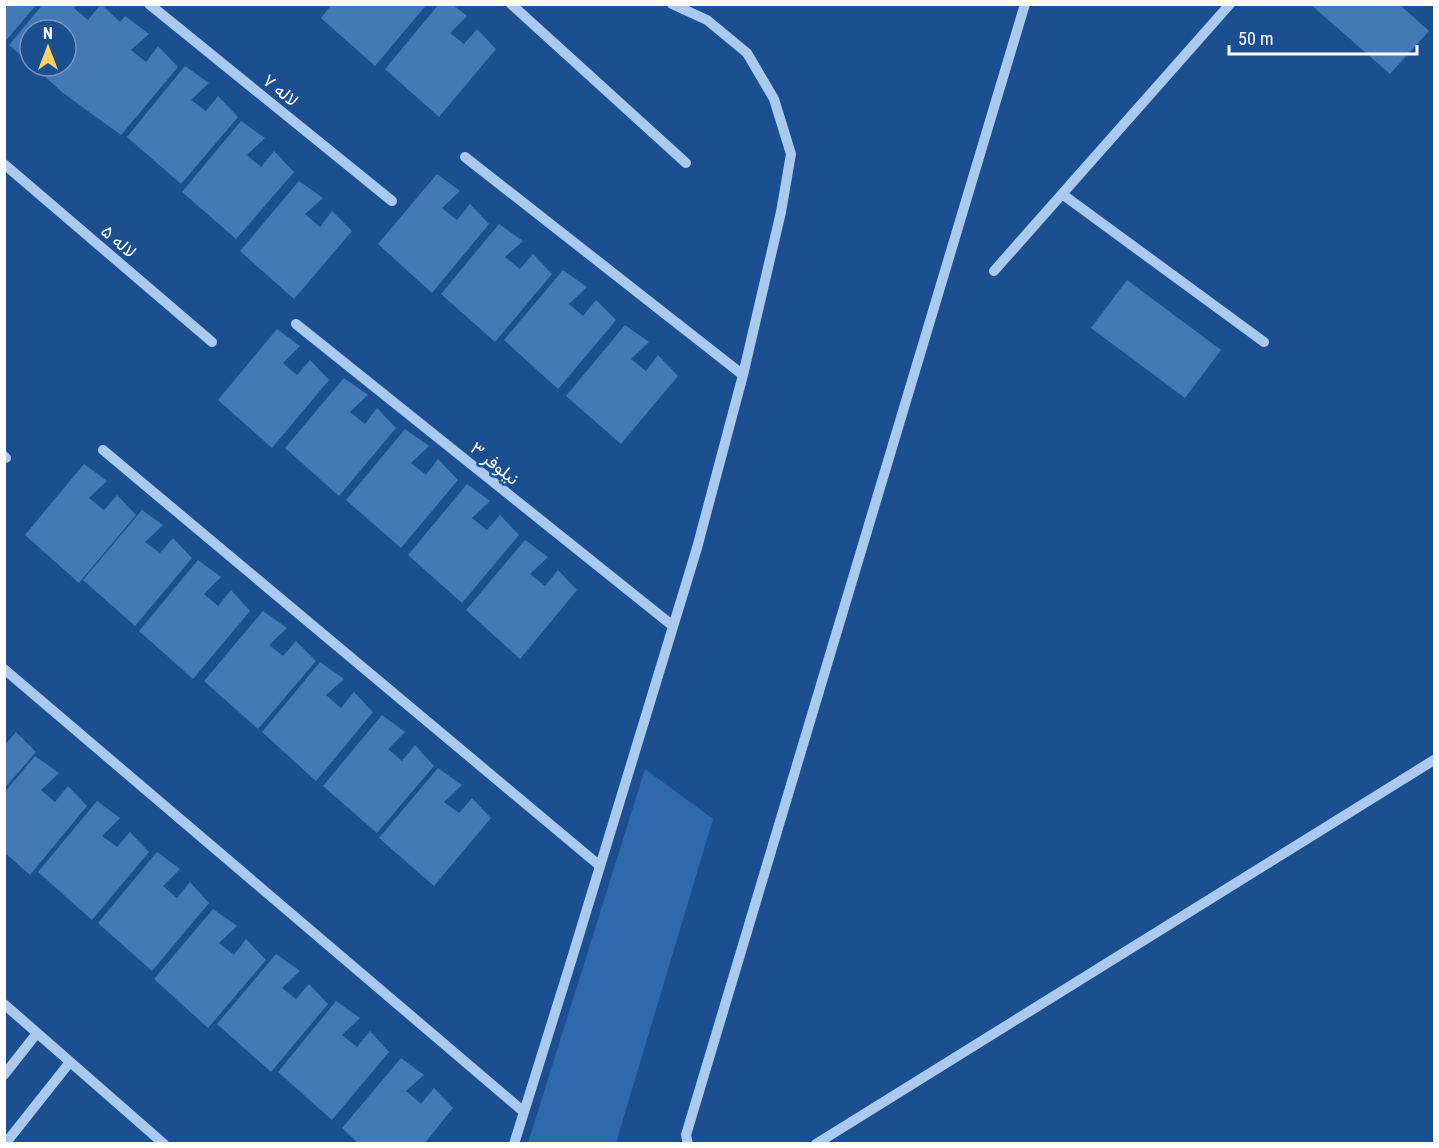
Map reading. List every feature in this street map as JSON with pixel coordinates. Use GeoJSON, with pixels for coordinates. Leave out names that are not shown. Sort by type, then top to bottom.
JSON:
{"type":"FeatureCollection","features":[{"type":"Feature","properties":{"kind":"street","name":"لاله ٧"},"geometry":{"type":"LineString","coordinates":[[149,4],[392,201]]}},
{"type":"Feature","properties":{"kind":"street"},"geometry":{"type":"LineString","coordinates":[[511,4],[686,163]]}},
{"type":"Feature","properties":{"kind":"street"},"geometry":{"type":"LineString","coordinates":[[514,1143],[697,548],[743,375],[781,212],[790,154],[774,99],[747,53],[707,20],[672,4]]}},
{"type":"Feature","properties":{"kind":"street"},"geometry":{"type":"LineString","coordinates":[[688,1143],[686,1135],[1025,4]]}},
{"type":"Feature","properties":{"kind":"street"},"geometry":{"type":"LineString","coordinates":[[994,271],[1230,4]]}},
{"type":"Feature","properties":{"kind":"street"},"geometry":{"type":"LineString","coordinates":[[465,157],[743,375]]}},
{"type":"Feature","properties":{"kind":"street","name":"لاله ۵"},"geometry":{"type":"LineString","coordinates":[[4,164],[212,342]]}},
{"type":"Feature","properties":{"kind":"street"},"geometry":{"type":"LineString","coordinates":[[1062,194],[1264,342]]}},
{"type":"Feature","properties":{"kind":"street","name":"نیلوفر ٣"},"geometry":{"type":"LineString","coordinates":[[296,324],[673,626]]}},
{"type":"Feature","properties":{"kind":"street"},"geometry":{"type":"LineString","coordinates":[[103,450],[600,866]]}},
{"type":"Feature","properties":{"kind":"street"},"geometry":{"type":"LineString","coordinates":[[4,669],[524,1112]]}},
{"type":"Feature","properties":{"kind":"street"},"geometry":{"type":"LineString","coordinates":[[816,1143],[1434,760]]}},
{"type":"Feature","properties":{"kind":"street"},"geometry":{"type":"LineString","coordinates":[[4,1004],[164,1143]]}},
{"type":"Feature","properties":{"kind":"street"},"geometry":{"type":"LineString","coordinates":[[4,1075],[37,1033]]}},
{"type":"Feature","properties":{"kind":"street"},"geometry":{"type":"LineString","coordinates":[[5,1143],[70,1062]]}},
{"type":"Feature","properties":{"kind":"shaded area"},"geometry":{"type":"Polygon","coordinates":[[[645,769],[713,819],[616,1143],[528,1143],[645,769]]]}},
{"type":"Feature","properties":{"kind":"building"},"geometry":{"type":"Polygon","coordinates":[[[4,4],[37,4],[25,18],[18,18],[18,26],[4,43],[4,4]]]}},
{"type":"Feature","properties":{"kind":"building"},"geometry":{"type":"Polygon","coordinates":[[[43,4],[78,4],[74,8],[88,20],[101,4],[120,22],[125,16],[149,34],[131,50],[146,62],[158,46],[178,67],[121,135],[63,93],[46,78],[78,78],[78,18],[31,18],[43,4]]]}},
{"type":"Feature","properties":{"kind":"building"},"geometry":{"type":"Polygon","coordinates":[[[332,4],[427,4],[375,66],[321,18],[332,4]]]}},
{"type":"Feature","properties":{"kind":"building"},"geometry":{"type":"Polygon","coordinates":[[[439,4],[452,4],[467,16],[450,33],[464,44],[477,29],[496,49],[439,117],[385,69],[439,4]]]}},
{"type":"Feature","properties":{"kind":"building"},"geometry":{"type":"Polygon","coordinates":[[[1310,4],[1399,4],[1429,31],[1390,74],[1310,4]]]}},
{"type":"Feature","properties":{"kind":"building"},"geometry":{"type":"Polygon","coordinates":[[[18,34],[18,53],[9,45],[18,34]]]}},
{"type":"Feature","properties":{"kind":"building"},"geometry":{"type":"Polygon","coordinates":[[[185,66],[209,83],[191,100],[206,111],[218,96],[238,117],[181,184],[127,137],[185,66]]]}},
{"type":"Feature","properties":{"kind":"building"},"geometry":{"type":"Polygon","coordinates":[[[241,121],[265,138],[247,155],[261,167],[274,151],[294,172],[236,239],[182,192],[241,121]]]}},
{"type":"Feature","properties":{"kind":"building"},"geometry":{"type":"Polygon","coordinates":[[[437,174],[460,191],[442,208],[457,220],[470,204],[489,224],[432,293],[378,244],[437,174]]]}},
{"type":"Feature","properties":{"kind":"building"},"geometry":{"type":"Polygon","coordinates":[[[299,181],[323,198],[305,214],[320,227],[332,211],[352,231],[294,299],[240,251],[299,181]]]}},
{"type":"Feature","properties":{"kind":"building"},"geometry":{"type":"Polygon","coordinates":[[[499,224],[523,241],[505,257],[520,269],[533,254],[552,274],[495,342],[441,294],[499,224]]]}},
{"type":"Feature","properties":{"kind":"building"},"geometry":{"type":"Polygon","coordinates":[[[563,270],[587,287],[569,304],[583,316],[596,300],[616,320],[558,389],[504,340],[563,270]]]}},
{"type":"Feature","properties":{"kind":"building"},"geometry":{"type":"Polygon","coordinates":[[[1127,280],[1221,350],[1185,398],[1091,328],[1127,280]]]}},
{"type":"Feature","properties":{"kind":"building"},"geometry":{"type":"Polygon","coordinates":[[[625,325],[649,342],[631,359],[646,371],[658,355],[678,376],[621,444],[566,396],[625,325]]]}},
{"type":"Feature","properties":{"kind":"building"},"geometry":{"type":"Polygon","coordinates":[[[277,329],[300,346],[283,363],[297,375],[310,360],[329,380],[272,448],[218,400],[277,329]]]}},
{"type":"Feature","properties":{"kind":"building"},"geometry":{"type":"Polygon","coordinates":[[[344,378],[368,395],[350,412],[365,424],[377,408],[396,428],[339,496],[285,448],[344,378]]]}},
{"type":"Feature","properties":{"kind":"building"},"geometry":{"type":"Polygon","coordinates":[[[405,429],[429,446],[411,463],[426,475],[438,459],[458,480],[401,548],[346,500],[405,429]]]}},
{"type":"Feature","properties":{"kind":"building"},"geometry":{"type":"Polygon","coordinates":[[[84,464],[107,481],[89,498],[104,510],[117,495],[136,515],[79,583],[25,535],[84,464]]]}},
{"type":"Feature","properties":{"kind":"building"},"geometry":{"type":"Polygon","coordinates":[[[467,484],[490,501],[472,518],[487,530],[500,515],[519,535],[462,603],[408,555],[467,484]]]}},
{"type":"Feature","properties":{"kind":"building"},"geometry":{"type":"Polygon","coordinates":[[[142,510],[163,525],[145,542],[160,553],[173,538],[192,558],[135,626],[83,580],[142,510]]]}},
{"type":"Feature","properties":{"kind":"building"},"geometry":{"type":"Polygon","coordinates":[[[525,540],[548,557],[530,574],[545,586],[558,570],[577,590],[520,659],[466,610],[525,540]]]}},
{"type":"Feature","properties":{"kind":"building"},"geometry":{"type":"Polygon","coordinates":[[[198,560],[221,577],[204,594],[218,606],[231,590],[250,611],[193,679],[139,631],[198,560]]]}},
{"type":"Feature","properties":{"kind":"building"},"geometry":{"type":"Polygon","coordinates":[[[263,611],[287,628],[269,645],[283,656],[296,641],[316,661],[258,729],[204,681],[263,611]]]}},
{"type":"Feature","properties":{"kind":"building"},"geometry":{"type":"Polygon","coordinates":[[[320,662],[344,679],[326,695],[341,708],[354,692],[373,712],[316,781],[262,732],[320,662]]]}},
{"type":"Feature","properties":{"kind":"building"},"geometry":{"type":"Polygon","coordinates":[[[382,715],[405,732],[388,749],[402,761],[415,745],[434,766],[377,833],[323,786],[382,715]]]}},
{"type":"Feature","properties":{"kind":"building"},"geometry":{"type":"Polygon","coordinates":[[[16,732],[36,752],[4,789],[4,746],[16,732]]]}},
{"type":"Feature","properties":{"kind":"building"},"geometry":{"type":"Polygon","coordinates":[[[35,756],[59,773],[41,790],[55,802],[68,786],[87,806],[30,875],[4,852],[4,793],[35,756]]]}},
{"type":"Feature","properties":{"kind":"building"},"geometry":{"type":"Polygon","coordinates":[[[438,768],[462,785],[444,802],[459,813],[472,798],[491,818],[434,886],[379,838],[438,768]]]}},
{"type":"Feature","properties":{"kind":"building"},"geometry":{"type":"Polygon","coordinates":[[[97,801],[120,818],[102,836],[117,847],[130,832],[149,852],[92,920],[38,872],[97,801]]]}},
{"type":"Feature","properties":{"kind":"building"},"geometry":{"type":"Polygon","coordinates":[[[157,852],[180,869],[163,886],[177,898],[190,882],[209,903],[152,971],[98,923],[157,852]]]}},
{"type":"Feature","properties":{"kind":"building"},"geometry":{"type":"Polygon","coordinates":[[[213,909],[237,926],[219,943],[234,955],[246,939],[266,960],[208,1028],[154,979],[213,909]]]}},
{"type":"Feature","properties":{"kind":"building"},"geometry":{"type":"Polygon","coordinates":[[[276,954],[300,971],[282,988],[296,999],[309,984],[328,1004],[271,1072],[217,1024],[276,954]]]}},
{"type":"Feature","properties":{"kind":"building"},"geometry":{"type":"Polygon","coordinates":[[[336,1001],[360,1018],[342,1035],[357,1047],[370,1031],[389,1052],[332,1120],[278,1072],[336,1001]]]}},
{"type":"Feature","properties":{"kind":"building"},"geometry":{"type":"Polygon","coordinates":[[[401,1058],[424,1075],[406,1091],[421,1104],[434,1088],[453,1108],[424,1144],[359,1144],[342,1128],[401,1058]]]}}]}
